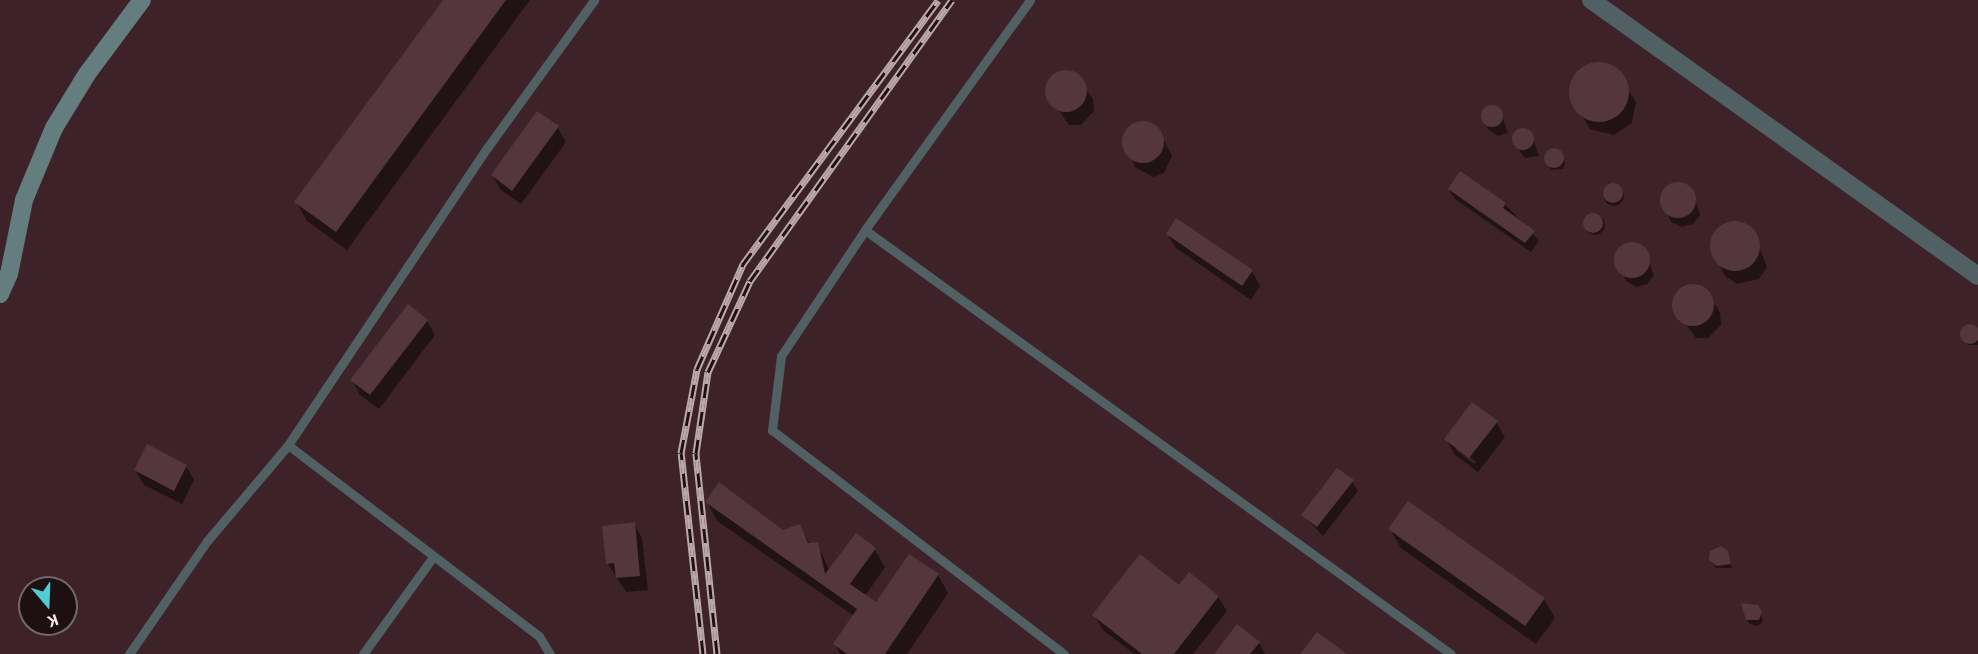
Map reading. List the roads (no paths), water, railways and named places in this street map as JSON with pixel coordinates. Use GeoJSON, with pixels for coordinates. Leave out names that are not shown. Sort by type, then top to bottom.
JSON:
{"type":"FeatureCollection","features":[{"type":"Feature","properties":{"kind":"street"},"geometry":{"type":"LineString","coordinates":[[0,294],[9,274],[7,249],[24,200],[54,128],[87,74],[142,0]]}},
{"type":"Feature","properties":{"kind":"street"},"geometry":{"type":"LineString","coordinates":[[1591,0],[1978,276]]}},
{"type":"Feature","properties":{"kind":"lane"},"geometry":{"type":"LineString","coordinates":[[129,654],[207,541],[288,444],[487,148],[594,0]]}},
{"type":"Feature","properties":{"kind":"lane"},"geometry":{"type":"LineString","coordinates":[[1030,0],[865,230],[781,356],[772,430],[1064,654]]}},
{"type":"Feature","properties":{"kind":"lane"},"geometry":{"type":"LineString","coordinates":[[865,230],[1451,654]]}},
{"type":"Feature","properties":{"kind":"lane"},"geometry":{"type":"LineString","coordinates":[[288,444],[539,636],[550,654]]}},
{"type":"Feature","properties":{"kind":"lane"},"geometry":{"type":"LineString","coordinates":[[363,654],[433,556]]}},
{"type":"Feature","properties":{"kind":"railway"},"geometry":{"type":"LineString","coordinates":[[703,654],[681,453],[697,369],[743,264],[938,0]]}},
{"type":"Feature","properties":{"kind":"railway"},"geometry":{"type":"LineString","coordinates":[[717,654],[696,453],[708,372],[750,281],[952,0]]}}]}
